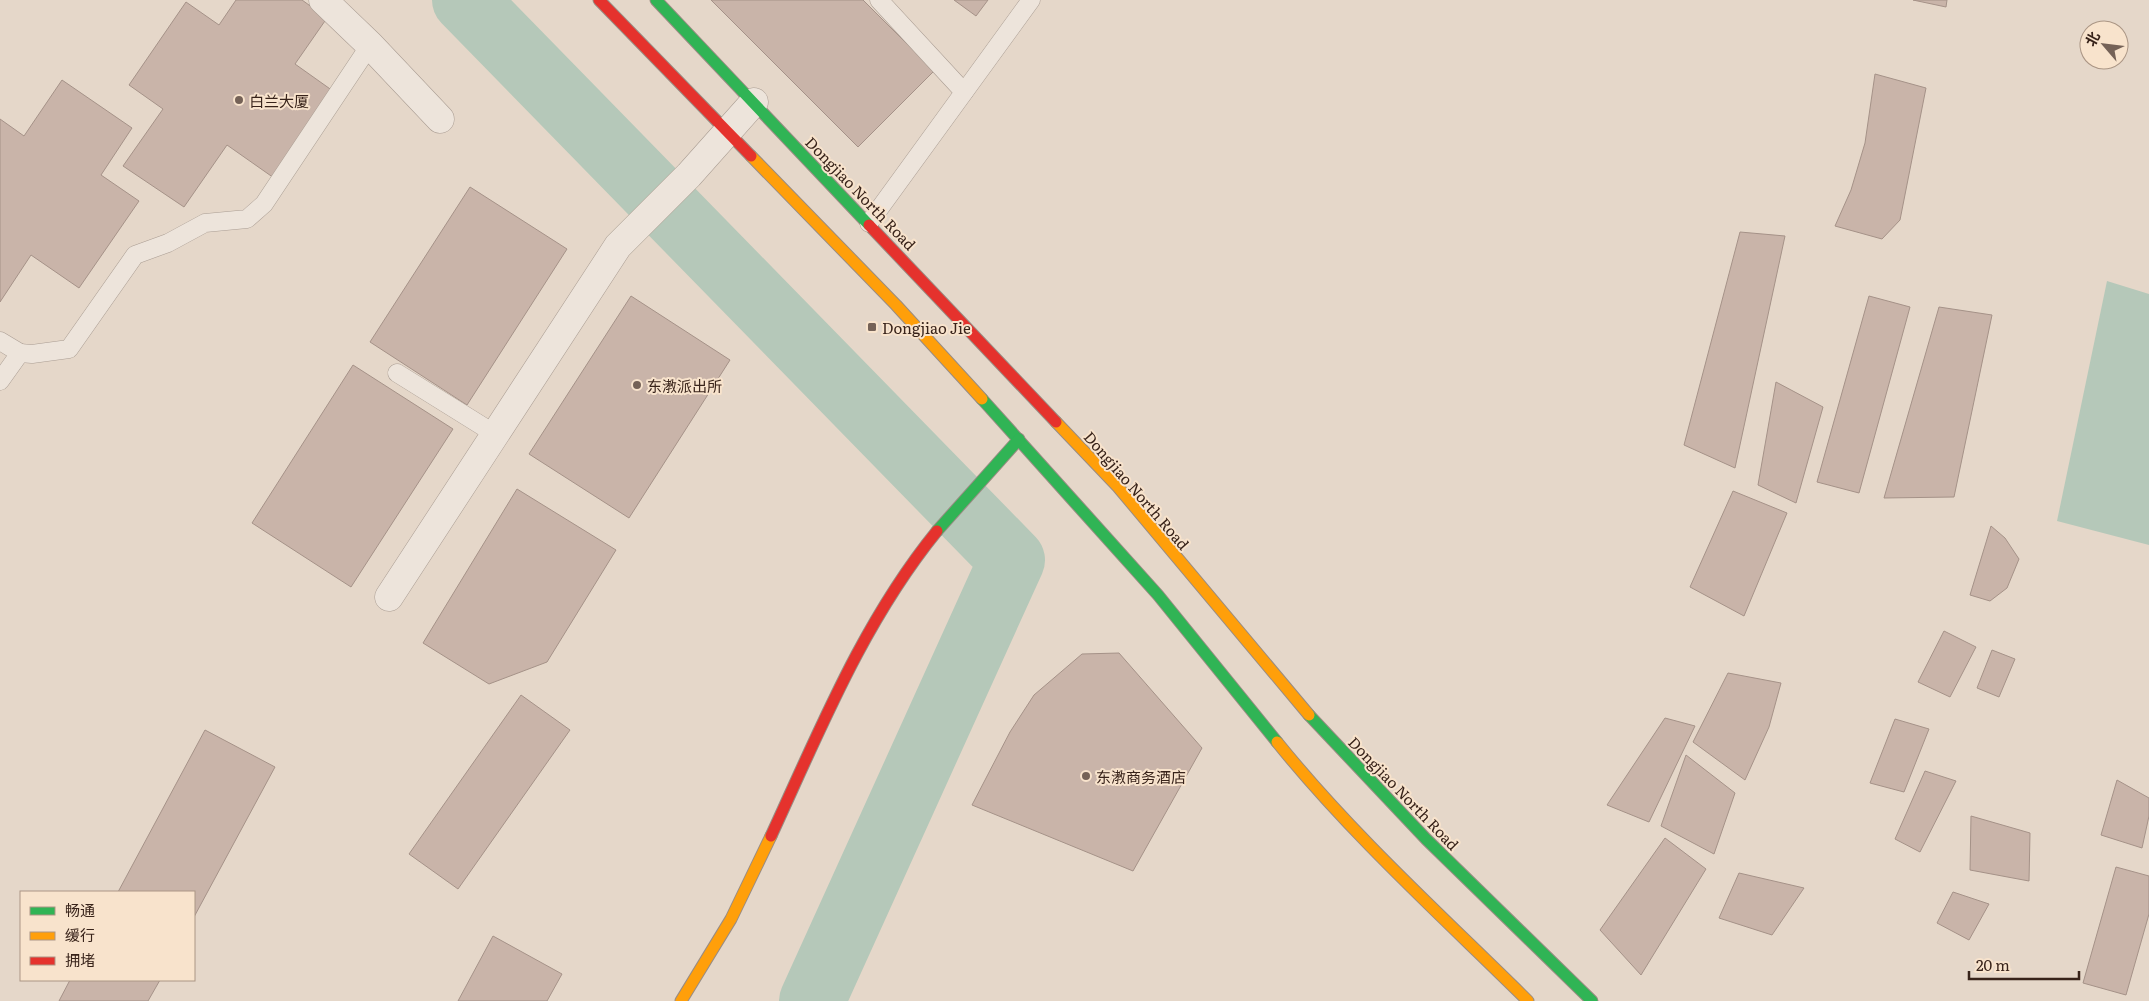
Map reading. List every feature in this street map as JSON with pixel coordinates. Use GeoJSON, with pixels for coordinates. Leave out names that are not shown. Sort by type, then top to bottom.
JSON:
{"type":"FeatureCollection","features":[{"type":"Feature","properties":{"kind":"main road"},"geometry":{"type":"LineString","coordinates":[[599,0],[896,305],[1019,439],[1158,595],[1281,748],[1324,797],[1528,1001]]}},
{"type":"Feature","properties":{"kind":"main road","name":"Dongjiao North Road"},"geometry":{"type":"LineString","coordinates":[[656,0],[1118,487],[1285,688],[1357,768],[1426,839],[1592,1001]]}},
{"type":"Feature","properties":{"kind":"main road"},"geometry":{"type":"LineString","coordinates":[[681,1001],[737,908],[840,683],[881,609],[924,546],[980,480],[1019,439]]}},
{"type":"Feature","properties":{"kind":"street"},"geometry":{"type":"LineString","coordinates":[[323,0],[370,45],[440,119]]}},
{"type":"Feature","properties":{"kind":"street"},"geometry":{"type":"LineString","coordinates":[[388,598],[618,246],[689,175],[754,102]]}},
{"type":"Feature","properties":{"kind":"lane"},"geometry":{"type":"LineString","coordinates":[[879,0],[964,92]]}},
{"type":"Feature","properties":{"kind":"lane"},"geometry":{"type":"LineString","coordinates":[[869,223],[1031,0]]}},
{"type":"Feature","properties":{"kind":"lane"},"geometry":{"type":"LineString","coordinates":[[0,341],[20,353],[32,354],[70,349],[136,255],[168,243],[205,223],[247,220],[264,204],[370,45]]}},
{"type":"Feature","properties":{"kind":"lane"},"geometry":{"type":"LineString","coordinates":[[0,381],[20,353]]}},
{"type":"Feature","properties":{"kind":"lane"},"geometry":{"type":"LineString","coordinates":[[397,373],[496,434]]}},
{"type":"Feature","properties":{"kind":"shaded area"},"geometry":{"type":"Polygon","coordinates":[[[2107,281],[2149,294],[2149,545],[2057,521],[2107,281]]]}},
{"type":"Feature","properties":{"kind":"building","name":"白兰大厦"},"geometry":{"type":"Polygon","coordinates":[[[236,0],[302,0],[327,18],[295,64],[333,91],[274,178],[227,145],[184,207],[123,166],[163,109],[129,85],[186,2],[219,25],[236,0]]]}},
{"type":"Feature","properties":{"kind":"building"},"geometry":{"type":"Polygon","coordinates":[[[711,0],[863,0],[934,71],[858,147],[711,0]]]}},
{"type":"Feature","properties":{"kind":"building"},"geometry":{"type":"Polygon","coordinates":[[[954,0],[988,0],[976,16],[954,0]]]}},
{"type":"Feature","properties":{"kind":"building"},"geometry":{"type":"Polygon","coordinates":[[[1913,0],[1947,0],[1946,7],[1913,0]]]}},
{"type":"Feature","properties":{"kind":"building"},"geometry":{"type":"Polygon","coordinates":[[[1875,74],[1926,88],[1900,220],[1882,239],[1835,226],[1851,190],[1865,143],[1875,74]]]}},
{"type":"Feature","properties":{"kind":"building"},"geometry":{"type":"Polygon","coordinates":[[[62,80],[132,128],[101,175],[139,201],[79,288],[31,255],[0,302],[0,119],[24,136],[62,80]]]}},
{"type":"Feature","properties":{"kind":"building"},"geometry":{"type":"Polygon","coordinates":[[[470,187],[567,249],[467,405],[370,342],[470,187]]]}},
{"type":"Feature","properties":{"kind":"building"},"geometry":{"type":"Polygon","coordinates":[[[1740,232],[1785,236],[1735,468],[1684,445],[1740,232]]]}},
{"type":"Feature","properties":{"kind":"building"},"geometry":{"type":"Polygon","coordinates":[[[631,296],[730,360],[629,518],[529,454],[631,296]]]}},
{"type":"Feature","properties":{"kind":"building"},"geometry":{"type":"Polygon","coordinates":[[[1869,296],[1910,307],[1859,493],[1817,482],[1869,296]]]}},
{"type":"Feature","properties":{"kind":"building"},"geometry":{"type":"Polygon","coordinates":[[[1939,307],[1992,315],[1954,497],[1884,498],[1939,307]]]}},
{"type":"Feature","properties":{"kind":"building"},"geometry":{"type":"Polygon","coordinates":[[[353,365],[453,429],[351,587],[252,523],[353,365]]]}},
{"type":"Feature","properties":{"kind":"building"},"geometry":{"type":"Polygon","coordinates":[[[1776,382],[1823,407],[1796,503],[1758,485],[1776,382]]]}},
{"type":"Feature","properties":{"kind":"building"},"geometry":{"type":"Polygon","coordinates":[[[517,489],[616,550],[547,662],[489,684],[423,643],[517,489]]]}},
{"type":"Feature","properties":{"kind":"building"},"geometry":{"type":"Polygon","coordinates":[[[1733,491],[1787,513],[1744,616],[1690,587],[1733,491]]]}},
{"type":"Feature","properties":{"kind":"building"},"geometry":{"type":"Polygon","coordinates":[[[1991,526],[2005,538],[2019,559],[2007,588],[1990,601],[1970,595],[1991,526]]]}},
{"type":"Feature","properties":{"kind":"building"},"geometry":{"type":"Polygon","coordinates":[[[1944,631],[1976,647],[1950,697],[1918,682],[1944,631]]]}},
{"type":"Feature","properties":{"kind":"building"},"geometry":{"type":"Polygon","coordinates":[[[1992,650],[2015,659],[1999,697],[1977,688],[1992,650]]]}},
{"type":"Feature","properties":{"kind":"building","name":"东漖商务酒店"},"geometry":{"type":"Polygon","coordinates":[[[1119,653],[1202,748],[1133,871],[972,805],[1010,732],[1034,695],[1082,654],[1119,653]]]}},
{"type":"Feature","properties":{"kind":"building"},"geometry":{"type":"Polygon","coordinates":[[[1728,673],[1781,683],[1769,727],[1745,780],[1693,742],[1728,673]]]}},
{"type":"Feature","properties":{"kind":"building"},"geometry":{"type":"Polygon","coordinates":[[[521,695],[570,730],[458,889],[409,854],[521,695]]]}},
{"type":"Feature","properties":{"kind":"building"},"geometry":{"type":"Polygon","coordinates":[[[1665,718],[1695,726],[1649,822],[1607,805],[1665,718]]]}},
{"type":"Feature","properties":{"kind":"building"},"geometry":{"type":"Polygon","coordinates":[[[1895,719],[1929,729],[1904,792],[1870,783],[1895,719]]]}},
{"type":"Feature","properties":{"kind":"building"},"geometry":{"type":"Polygon","coordinates":[[[205,730],[275,767],[195,915],[195,891],[119,891],[205,730]]]}},
{"type":"Feature","properties":{"kind":"building"},"geometry":{"type":"Polygon","coordinates":[[[1686,755],[1735,793],[1714,854],[1661,826],[1686,755]]]}},
{"type":"Feature","properties":{"kind":"building"},"geometry":{"type":"Polygon","coordinates":[[[1925,771],[1956,781],[1920,852],[1895,839],[1925,771]]]}},
{"type":"Feature","properties":{"kind":"building"},"geometry":{"type":"Polygon","coordinates":[[[2117,780],[2149,798],[2149,816],[2142,848],[2101,835],[2117,780]]]}},
{"type":"Feature","properties":{"kind":"building"},"geometry":{"type":"Polygon","coordinates":[[[1971,816],[2030,833],[2029,881],[1970,870],[1971,816]]]}},
{"type":"Feature","properties":{"kind":"building"},"geometry":{"type":"Polygon","coordinates":[[[1665,838],[1706,869],[1641,975],[1600,930],[1665,838]]]}},
{"type":"Feature","properties":{"kind":"building"},"geometry":{"type":"Polygon","coordinates":[[[2116,867],[2149,876],[2149,914],[2126,995],[2083,983],[2116,867]]]}},
{"type":"Feature","properties":{"kind":"building"},"geometry":{"type":"Polygon","coordinates":[[[1739,873],[1804,888],[1772,935],[1719,918],[1739,873]]]}},
{"type":"Feature","properties":{"kind":"building"},"geometry":{"type":"Polygon","coordinates":[[[1953,892],[1989,904],[1969,940],[1937,923],[1953,892]]]}},
{"type":"Feature","properties":{"kind":"building"},"geometry":{"type":"Polygon","coordinates":[[[493,936],[562,974],[547,1001],[458,1001],[493,936]]]}},
{"type":"Feature","properties":{"kind":"building"},"geometry":{"type":"Polygon","coordinates":[[[69,981],[159,981],[148,1001],[59,1001],[69,981]]]}},
{"type":"Feature","properties":{"kind":"waterway"},"geometry":{"type":"LineString","coordinates":[[465,0],[1012,560],[812,1001]]}},
{"type":"Feature","properties":{"kind":"traffic: fast"},"geometry":{"type":"LineString","coordinates":[[656,0],[869,225]]}},
{"type":"Feature","properties":{"kind":"traffic: fast"},"geometry":{"type":"LineString","coordinates":[[982,399],[1158,595],[1277,742]]}},
{"type":"Feature","properties":{"kind":"traffic: fast"},"geometry":{"type":"LineString","coordinates":[[937,531],[1019,439]]}},
{"type":"Feature","properties":{"kind":"traffic: fast"},"geometry":{"type":"LineString","coordinates":[[1309,715],[1426,839],[1592,1001]]}},
{"type":"Feature","properties":{"kind":"traffic: slow"},"geometry":{"type":"LineString","coordinates":[[751,156],[896,305],[982,399]]}},
{"type":"Feature","properties":{"kind":"traffic: slow"},"geometry":{"type":"LineString","coordinates":[[1056,422],[1118,487],[1309,715]]}},
{"type":"Feature","properties":{"kind":"traffic: slow"},"geometry":{"type":"LineString","coordinates":[[1277,742],[1367,843],[1528,1001]]}},
{"type":"Feature","properties":{"kind":"traffic: slow"},"geometry":{"type":"LineString","coordinates":[[681,1001],[731,919],[771,836]]}},
{"type":"Feature","properties":{"kind":"traffic: jam"},"geometry":{"type":"LineString","coordinates":[[599,0],[751,156]]}},
{"type":"Feature","properties":{"kind":"traffic: jam"},"geometry":{"type":"LineString","coordinates":[[869,225],[1056,422]]}},
{"type":"Feature","properties":{"kind":"traffic: jam"},"geometry":{"type":"LineString","coordinates":[[771,836],[826,717],[865,640],[887,602],[937,531]]}},
{"type":"Feature","properties":{"kind":"place","name":"白兰大厦"},"geometry":{"type":"Point","coordinates":[239,100]}},
{"type":"Feature","properties":{"kind":"place","name":"Dongjiao Jie"},"geometry":{"type":"Point","coordinates":[872,327]}},
{"type":"Feature","properties":{"kind":"place","name":"东漖派出所"},"geometry":{"type":"Point","coordinates":[637,385]}},
{"type":"Feature","properties":{"kind":"place","name":"东漖商务酒店"},"geometry":{"type":"Point","coordinates":[1086,776]}}]}
